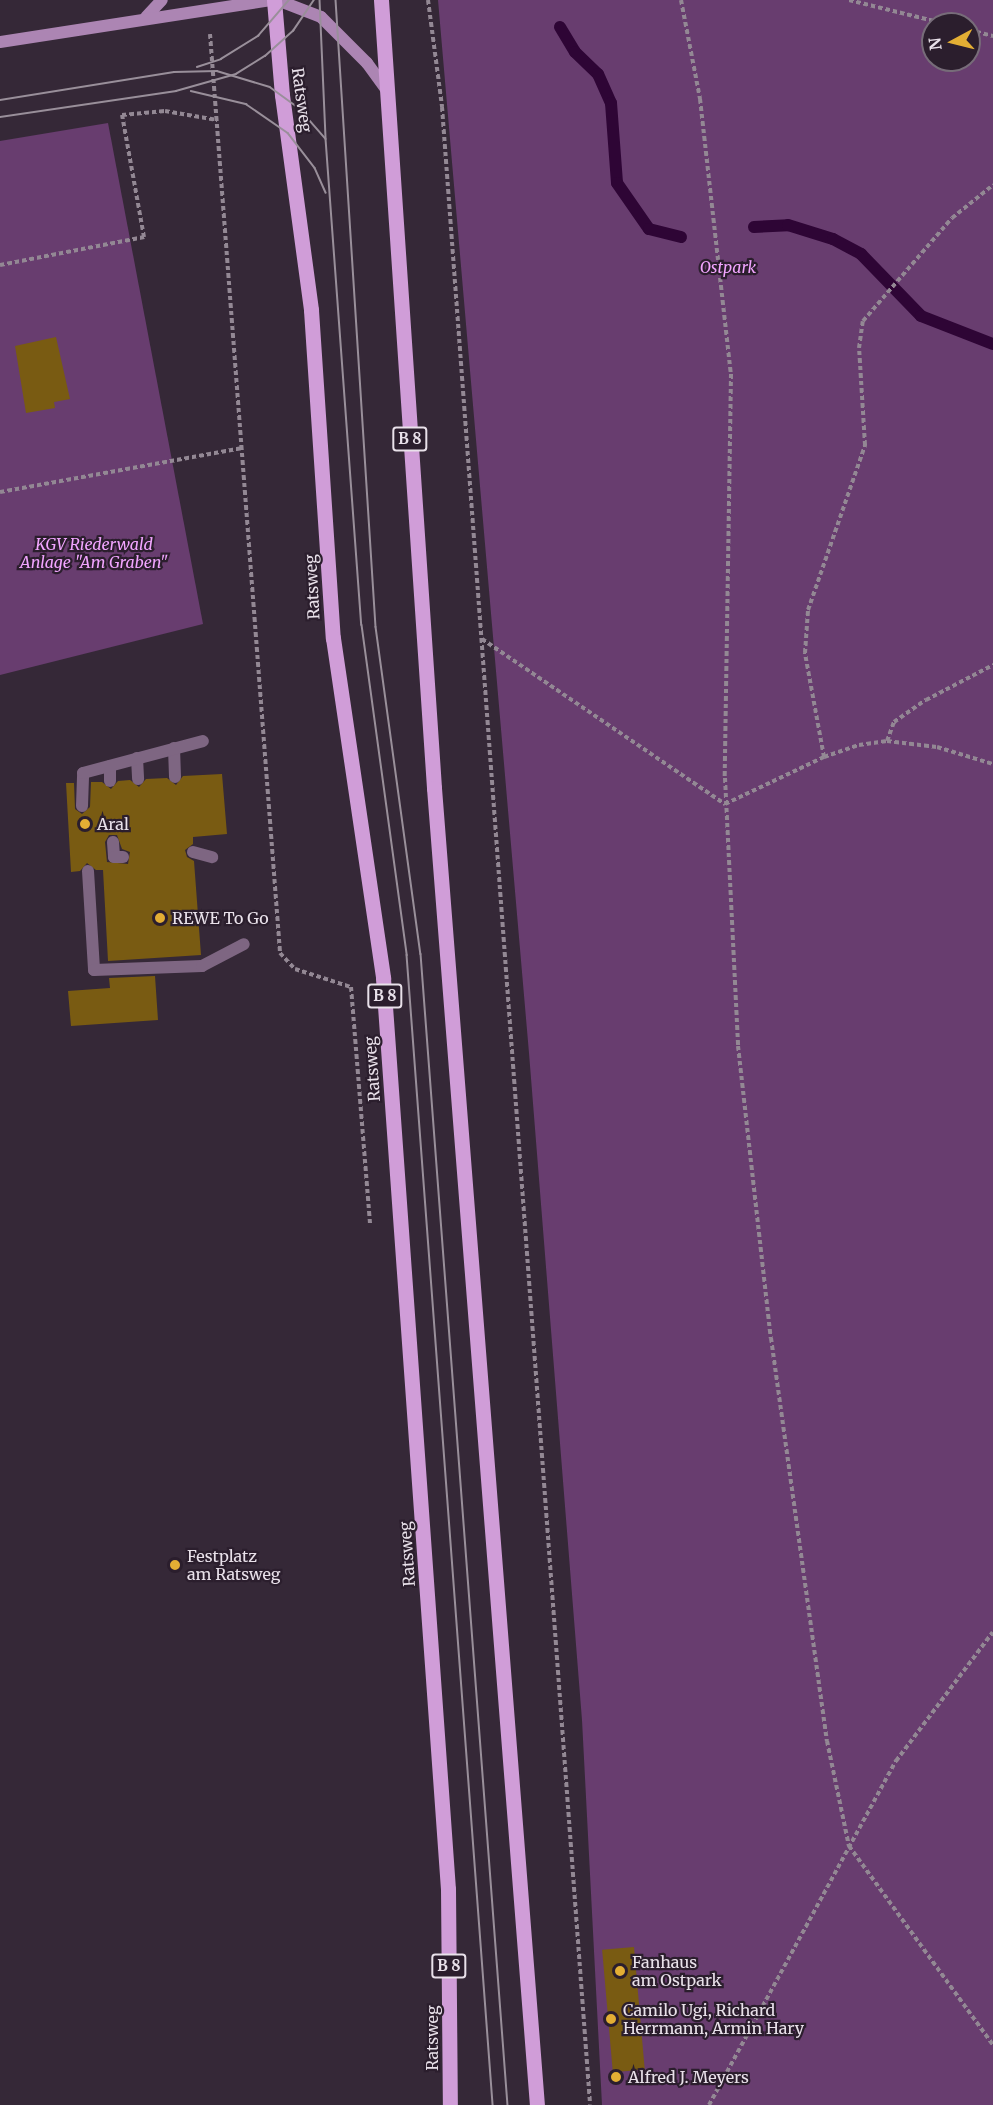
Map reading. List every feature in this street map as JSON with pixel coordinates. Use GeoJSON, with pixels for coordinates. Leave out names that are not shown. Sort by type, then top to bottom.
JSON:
{"type":"FeatureCollection","features":[{"type":"Feature","properties":{"kind":"main road"},"geometry":{"type":"LineString","coordinates":[[146,17],[162,0]]}},
{"type":"Feature","properties":{"kind":"main road"},"geometry":{"type":"LineString","coordinates":[[0,42],[146,17],[274,0],[321,18],[367,63],[387,91]]}},
{"type":"Feature","properties":{"kind":"main road","name":"Ratsweg"},"geometry":{"type":"LineString","coordinates":[[274,0],[282,95],[311,310],[333,638],[383,978],[445,1838],[450,2105]]}},
{"type":"Feature","properties":{"kind":"main road","name":"B 8"},"geometry":{"type":"LineString","coordinates":[[381,0],[434,788],[537,2105]]}},
{"type":"Feature","properties":{"kind":"lane"},"geometry":{"type":"LineString","coordinates":[[82,806],[83,773],[203,741]]}},
{"type":"Feature","properties":{"kind":"lane"},"geometry":{"type":"LineString","coordinates":[[174,748],[175,777]]}},
{"type":"Feature","properties":{"kind":"lane"},"geometry":{"type":"LineString","coordinates":[[137,758],[138,779]]}},
{"type":"Feature","properties":{"kind":"lane"},"geometry":{"type":"LineString","coordinates":[[110,766],[110,781]]}},
{"type":"Feature","properties":{"kind":"lane"},"geometry":{"type":"LineString","coordinates":[[113,842],[114,857],[123,857]]}},
{"type":"Feature","properties":{"kind":"lane"},"geometry":{"type":"LineString","coordinates":[[194,852],[212,857]]}},
{"type":"Feature","properties":{"kind":"lane"},"geometry":{"type":"LineString","coordinates":[[88,871],[94,970],[202,966],[244,944]]}},
{"type":"Feature","properties":{"kind":"path"},"geometry":{"type":"LineString","coordinates":[[428,0],[442,107],[590,2105]]}},
{"type":"Feature","properties":{"kind":"path"},"geometry":{"type":"LineString","coordinates":[[681,0],[700,99],[731,374],[725,804],[738,1046],[771,1338],[827,1741],[849,1846],[993,2045]]}},
{"type":"Feature","properties":{"kind":"path"},"geometry":{"type":"LineString","coordinates":[[849,0],[921,18]]}},
{"type":"Feature","properties":{"kind":"path"},"geometry":{"type":"LineString","coordinates":[[209,37],[280,953],[295,969],[351,987]]}},
{"type":"Feature","properties":{"kind":"path"},"geometry":{"type":"LineString","coordinates":[[0,265],[144,237],[122,115],[165,111],[217,120]]}},
{"type":"Feature","properties":{"kind":"path"},"geometry":{"type":"LineString","coordinates":[[824,757],[805,653],[808,610],[865,446],[859,348],[863,321],[952,218],[993,185]]}},
{"type":"Feature","properties":{"kind":"path"},"geometry":{"type":"LineString","coordinates":[[0,492],[241,448]]}},
{"type":"Feature","properties":{"kind":"path"},"geometry":{"type":"LineString","coordinates":[[481,638],[725,804]]}},
{"type":"Feature","properties":{"kind":"path"},"geometry":{"type":"LineString","coordinates":[[887,741],[894,722],[926,700],[993,665]]}},
{"type":"Feature","properties":{"kind":"path"},"geometry":{"type":"LineString","coordinates":[[725,804],[824,757],[887,741],[937,747],[993,764]]}},
{"type":"Feature","properties":{"kind":"path"},"geometry":{"type":"LineString","coordinates":[[709,2105],[896,1761],[993,1632]]}},
{"type":"Feature","properties":{"kind":"green space","name":"Ostpark"},"geometry":{"type":"Polygon","coordinates":[[[438,0],[993,0],[993,2105],[602,2105],[582,1720],[529,1053],[438,0]]]}},
{"type":"Feature","properties":{"kind":"green space","name":"KGV Riederwald Anlage \"Am Graben\""},"geometry":{"type":"Polygon","coordinates":[[[108,123],[203,624],[0,675],[0,141],[108,123]]]}},
{"type":"Feature","properties":{"kind":"building"},"geometry":{"type":"Polygon","coordinates":[[[56,337],[70,399],[54,402],[55,408],[26,413],[15,346],[56,337]]]}},
{"type":"Feature","properties":{"kind":"building"},"geometry":{"type":"Polygon","coordinates":[[[222,774],[227,834],[193,837],[193,844],[185,850],[187,857],[194,861],[201,955],[108,961],[103,870],[96,870],[87,863],[80,871],[71,872],[66,783],[74,783],[75,809],[82,814],[90,807],[91,782],[102,782],[111,789],[118,781],[130,780],[139,787],[146,779],[167,778],[176,785],[183,776],[222,774]],[[109,835],[105,842],[107,862],[128,864],[130,852],[122,849],[117,835],[109,835]]]}},
{"type":"Feature","properties":{"kind":"building"},"geometry":{"type":"Polygon","coordinates":[[[155,976],[158,1020],[71,1026],[68,991],[110,988],[109,978],[155,976]]]}},
{"type":"Feature","properties":{"kind":"building"},"geometry":{"type":"Polygon","coordinates":[[[634,1947],[645,2070],[613,2072],[602,1950],[634,1947]]]}},
{"type":"Feature","properties":{"kind":"waterway"},"geometry":{"type":"LineString","coordinates":[[560,27],[575,52],[598,74],[611,103],[617,183],[649,229],[681,237]]}},
{"type":"Feature","properties":{"kind":"waterway"},"geometry":{"type":"LineString","coordinates":[[754,227],[788,225],[833,239],[861,254],[921,316],[993,344]]}},
{"type":"Feature","properties":{"kind":"tram line"},"geometry":{"type":"LineString","coordinates":[[197,67],[221,59],[258,36],[289,0]]}},
{"type":"Feature","properties":{"kind":"tram line"},"geometry":{"type":"LineString","coordinates":[[0,117],[176,91],[236,74],[265,56],[293,31],[314,0]]}},
{"type":"Feature","properties":{"kind":"tram line"},"geometry":{"type":"LineString","coordinates":[[320,0],[326,139],[362,625],[407,955],[493,2105]]}},
{"type":"Feature","properties":{"kind":"tram line"},"geometry":{"type":"LineString","coordinates":[[336,0],[376,627],[421,954],[508,2105]]}},
{"type":"Feature","properties":{"kind":"tram line"},"geometry":{"type":"LineString","coordinates":[[0,100],[174,72],[217,71],[270,87],[298,107],[325,138]]}},
{"type":"Feature","properties":{"kind":"tram line"},"geometry":{"type":"LineString","coordinates":[[191,91],[246,104],[288,133],[315,168],[326,193]]}},
{"type":"Feature","properties":{"kind":"place","name":"Aral"},"geometry":{"type":"Point","coordinates":[85,824]}},
{"type":"Feature","properties":{"kind":"place","name":"REWE To Go"},"geometry":{"type":"Point","coordinates":[160,918]}},
{"type":"Feature","properties":{"kind":"place","name":"Festplatz am Ratsweg"},"geometry":{"type":"Point","coordinates":[175,1565]}},
{"type":"Feature","properties":{"kind":"place","name":"Fanhaus am Ostpark"},"geometry":{"type":"Point","coordinates":[620,1971]}},
{"type":"Feature","properties":{"kind":"place","name":"Camilo Ugi, Richard Herrmann, Armin Hary"},"geometry":{"type":"Point","coordinates":[611,2019]}},
{"type":"Feature","properties":{"kind":"place","name":"Alfred J. Meyers"},"geometry":{"type":"Point","coordinates":[616,2077]}}]}
